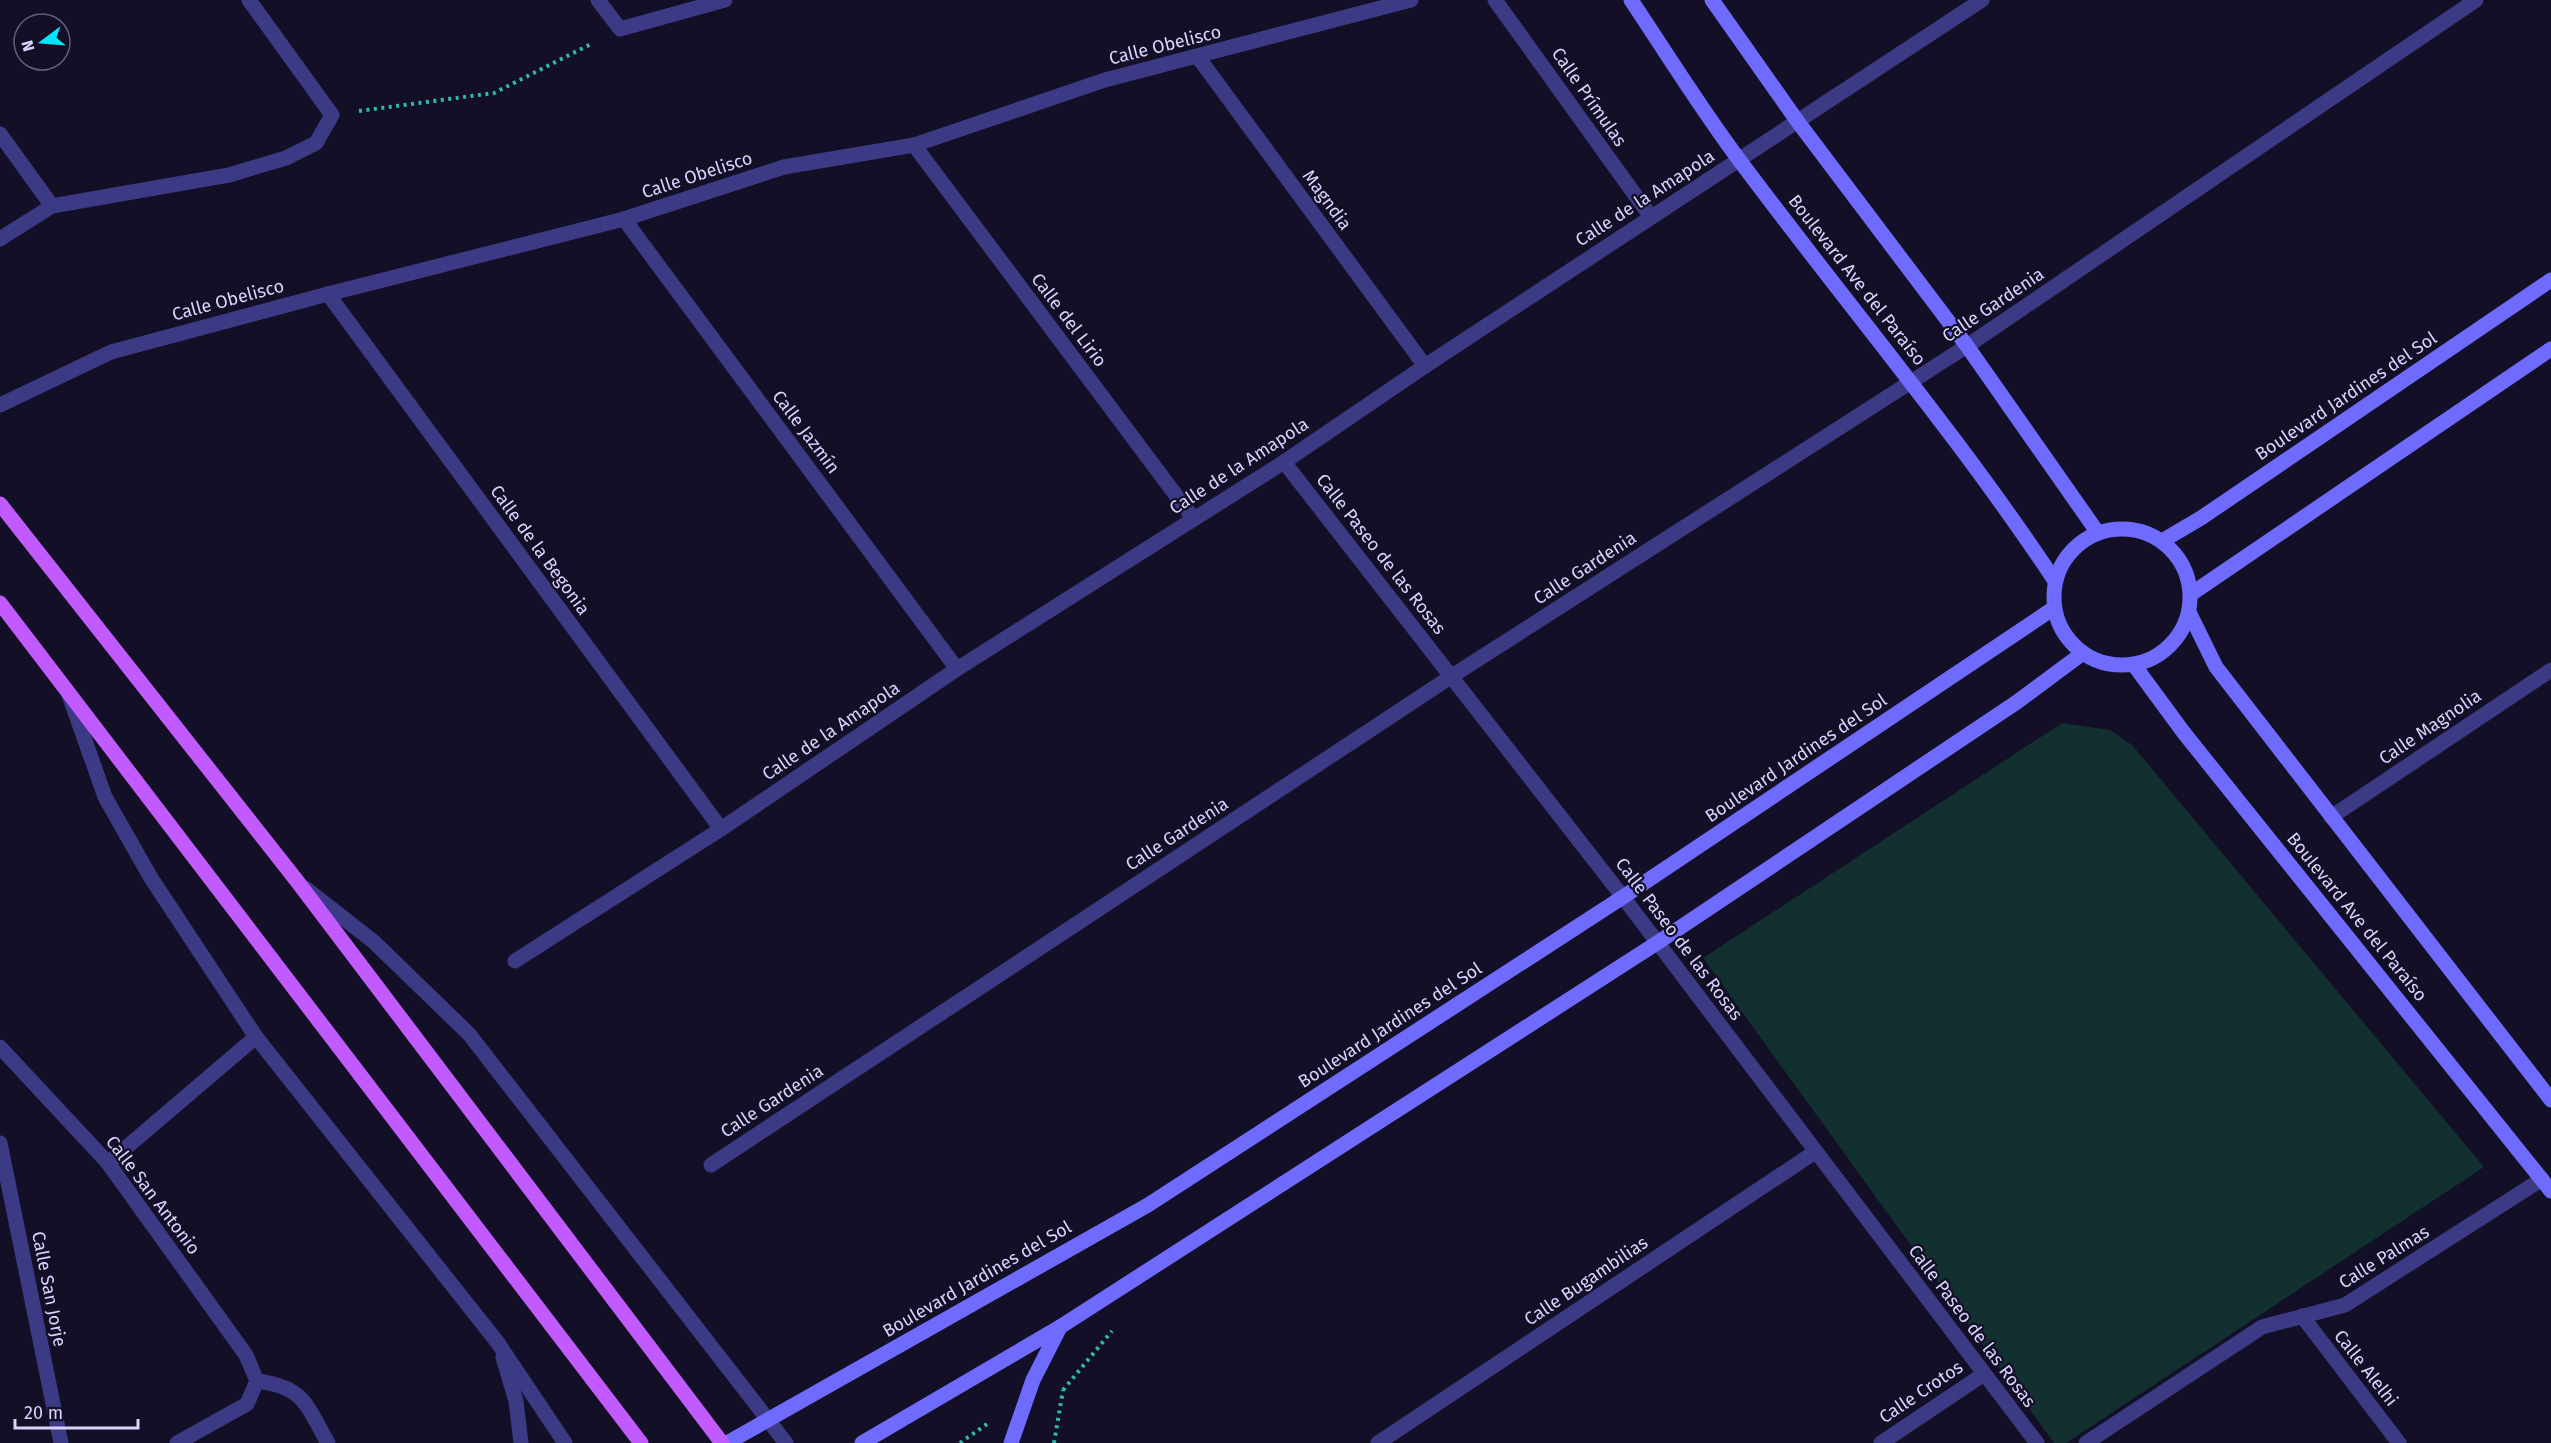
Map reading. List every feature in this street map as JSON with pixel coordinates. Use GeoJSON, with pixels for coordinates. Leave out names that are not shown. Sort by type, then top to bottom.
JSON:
{"type":"FeatureCollection","features":[{"type":"Feature","properties":{"kind":"main road"},"geometry":{"type":"LineString","coordinates":[[0,504],[297,881],[722,1443]]}},
{"type":"Feature","properties":{"kind":"main road"},"geometry":{"type":"LineString","coordinates":[[0,603],[641,1443]]}},
{"type":"Feature","properties":{"kind":"street"},"geometry":{"type":"LineString","coordinates":[[0,239],[52,206],[229,175],[286,158],[316,143],[332,115],[249,0]]}},
{"type":"Feature","properties":{"kind":"street"},"geometry":{"type":"LineString","coordinates":[[598,0],[620,29],[725,0]]}},
{"type":"Feature","properties":{"kind":"street","name":"Calle Obelisco"},"geometry":{"type":"LineString","coordinates":[[0,405],[111,352],[624,219],[784,167],[914,146],[1105,80],[1411,0]]}},
{"type":"Feature","properties":{"kind":"street","name":"Calle Prímulas"},"geometry":{"type":"LineString","coordinates":[[1495,0],[1651,217]]}},
{"type":"Feature","properties":{"kind":"street","name":"Boulevard Ave del Paraíso"},"geometry":{"type":"LineString","coordinates":[[1631,0],[1739,160],[1912,382],[2015,522],[2055,581]]}},
{"type":"Feature","properties":{"kind":"street"},"geometry":{"type":"LineString","coordinates":[[1712,0],[1798,122],[1967,346],[2098,533]]}},
{"type":"Feature","properties":{"kind":"street","name":"Calle de la Amapola"},"geometry":{"type":"LineString","coordinates":[[515,961],[721,829],[957,669],[1284,462],[1425,366],[1982,0]]}},
{"type":"Feature","properties":{"kind":"street","name":"Calle Gardenia"},"geometry":{"type":"LineString","coordinates":[[711,1165],[1452,676],[1967,346],[2476,0]]}},
{"type":"Feature","properties":{"kind":"street","name":"Magndia"},"geometry":{"type":"LineString","coordinates":[[1198,57],[1425,366]]}},
{"type":"Feature","properties":{"kind":"street"},"geometry":{"type":"LineString","coordinates":[[0,134],[52,206]]}},
{"type":"Feature","properties":{"kind":"street","name":"Calle del Lirio"},"geometry":{"type":"LineString","coordinates":[[914,146],[1193,518]]}},
{"type":"Feature","properties":{"kind":"street","name":"Calle Jazmín"},"geometry":{"type":"LineString","coordinates":[[624,219],[957,669]]}},
{"type":"Feature","properties":{"kind":"street","name":"Boulevard Jardines del Sol"},"geometry":{"type":"LineString","coordinates":[[2162,542],[2201,518],[2551,280]]}},
{"type":"Feature","properties":{"kind":"street","name":"Calle de la Begonia"},"geometry":{"type":"LineString","coordinates":[[328,294],[721,829]]}},
{"type":"Feature","properties":{"kind":"street"},"geometry":{"type":"LineString","coordinates":[[2191,594],[2551,349]]}},
{"type":"Feature","properties":{"kind":"street","name":"Calle Paseo de las Rosas"},"geometry":{"type":"LineString","coordinates":[[1284,462],[1623,897],[2037,1443]]}},
{"type":"Feature","properties":{"kind":"street"},"geometry":{"type":"LineString","coordinates":[[2120,528],[2142,531],[2162,542],[2182,564],[2191,594],[2189,612],[2177,637],[2158,655],[2134,665],[2107,664],[2083,653],[2064,633],[2054,608],[2055,581],[2071,552],[2098,533],[2120,528]]}},
{"type":"Feature","properties":{"kind":"street","name":"Boulevard Jardines del Sol"},"geometry":{"type":"LineString","coordinates":[[726,1443],[1148,1205],[1623,897],[2054,608]]}},
{"type":"Feature","properties":{"kind":"street"},"geometry":{"type":"LineString","coordinates":[[2189,612],[2216,667],[2551,1100]]}},
{"type":"Feature","properties":{"kind":"street"},"geometry":{"type":"LineString","coordinates":[[862,1443],[1060,1327],[1658,943],[2017,702],[2083,653]]}},
{"type":"Feature","properties":{"kind":"street","name":"Boulevard Ave del Paraíso"},"geometry":{"type":"LineString","coordinates":[[2134,665],[2184,733],[2546,1185]]}},
{"type":"Feature","properties":{"kind":"street","name":"Calle Magnolia"},"geometry":{"type":"LineString","coordinates":[[2331,817],[2551,670]]}},
{"type":"Feature","properties":{"kind":"street"},"geometry":{"type":"LineString","coordinates":[[68,693],[105,797],[151,878],[256,1037],[498,1343],[565,1443]]}},
{"type":"Feature","properties":{"kind":"street"},"geometry":{"type":"LineString","coordinates":[[297,881],[374,942],[469,1034],[786,1443]]}},
{"type":"Feature","properties":{"kind":"street"},"geometry":{"type":"LineString","coordinates":[[108,1163],[256,1037]]}},
{"type":"Feature","properties":{"kind":"street","name":"Calle San Antonio"},"geometry":{"type":"LineString","coordinates":[[0,1047],[108,1163],[246,1355],[257,1381]]}},
{"type":"Feature","properties":{"kind":"street","name":"Calle San Jorje"},"geometry":{"type":"LineString","coordinates":[[0,1143],[61,1443]]}},
{"type":"Feature","properties":{"kind":"street","name":"Calle Bugambilias"},"geometry":{"type":"LineString","coordinates":[[1378,1443],[1815,1152]]}},
{"type":"Feature","properties":{"kind":"street","name":"Calle Palmas"},"geometry":{"type":"LineString","coordinates":[[2086,1443],[2262,1327],[2346,1305],[2546,1185]]}},
{"type":"Feature","properties":{"kind":"street","name":"Calle Alelhi"},"geometry":{"type":"LineString","coordinates":[[2302,1316],[2399,1443]]}},
{"type":"Feature","properties":{"kind":"street"},"geometry":{"type":"LineString","coordinates":[[1011,1443],[1033,1380],[1060,1327]]}},
{"type":"Feature","properties":{"kind":"street"},"geometry":{"type":"LineString","coordinates":[[498,1343],[516,1401],[521,1443]]}},
{"type":"Feature","properties":{"kind":"street","name":"Calle Crotos"},"geometry":{"type":"LineString","coordinates":[[1881,1443],[1984,1374]]}},
{"type":"Feature","properties":{"kind":"street"},"geometry":{"type":"LineString","coordinates":[[177,1443],[247,1404],[257,1381],[280,1383],[302,1397],[328,1443]]}},
{"type":"Feature","properties":{"kind":"path"},"geometry":{"type":"LineString","coordinates":[[332,115],[494,93],[620,29]]}},
{"type":"Feature","properties":{"kind":"green space"},"geometry":{"type":"Polygon","coordinates":[[[2062,723],[2110,730],[2132,745],[2484,1167],[2066,1443],[2054,1443],[1703,958],[2062,723]]]}}]}
